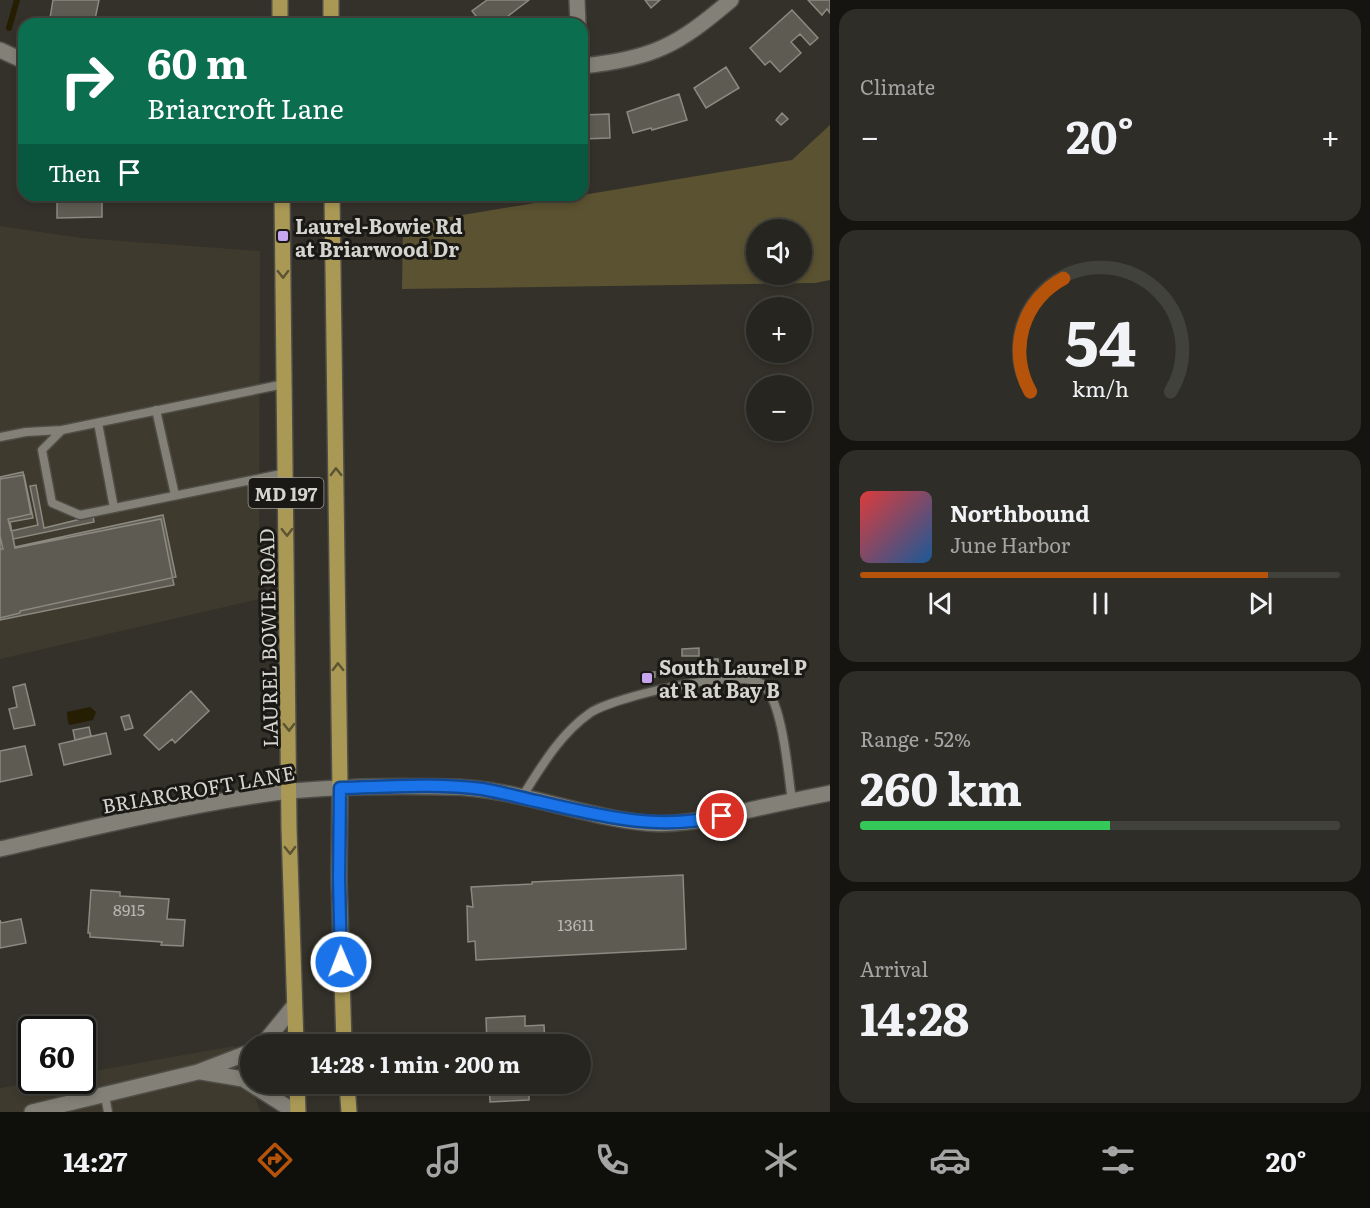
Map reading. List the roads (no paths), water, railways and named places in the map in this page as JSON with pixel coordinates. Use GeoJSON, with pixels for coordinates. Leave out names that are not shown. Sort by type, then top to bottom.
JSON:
{"type":"FeatureCollection","features":[{"type":"Feature","properties":{"kind":"main road"},"geometry":{"type":"LineString","coordinates":[[280,0],[280,18]]}},
{"type":"Feature","properties":{"kind":"main road"},"geometry":{"type":"LineString","coordinates":[[331,0],[331,18]]}},
{"type":"Feature","properties":{"kind":"main road","name":"LAUREL BOWIE ROAD"},"geometry":{"type":"LineString","coordinates":[[282,201],[295,1034]]}},
{"type":"Feature","properties":{"kind":"main road","name":"MD 197"},"geometry":{"type":"LineString","coordinates":[[332,201],[340,788],[339,879],[344,1034]]}},
{"type":"Feature","properties":{"kind":"main road"},"geometry":{"type":"LineString","coordinates":[[297,1094],[297,1112]]}},
{"type":"Feature","properties":{"kind":"main road"},"geometry":{"type":"LineString","coordinates":[[348,1094],[349,1112]]}},
{"type":"Feature","properties":{"kind":"street"},"geometry":{"type":"LineString","coordinates":[[577,0],[578,18]]}},
{"type":"Feature","properties":{"kind":"street"},"geometry":{"type":"LineString","coordinates":[[588,65],[628,60],[662,49],[702,25],[732,0]]}},
{"type":"Feature","properties":{"kind":"street"},"geometry":{"type":"LineString","coordinates":[[0,50],[18,58]]}},
{"type":"Feature","properties":{"kind":"street","name":"BRIARCROFT LANE"},"geometry":{"type":"LineString","coordinates":[[0,849],[171,812],[290,791],[340,788],[484,789],[610,817],[664,824],[710,818],[830,793]]}},
{"type":"Feature","properties":{"kind":"street"},"geometry":{"type":"LineString","coordinates":[[270,1034],[294,1006]]}},
{"type":"Feature","properties":{"kind":"street"},"geometry":{"type":"LineString","coordinates":[[32,1112],[198,1072],[240,1056]]}},
{"type":"Feature","properties":{"kind":"street"},"geometry":{"type":"LineString","coordinates":[[198,1072],[243,1079],[297,1112]]}},
{"type":"Feature","properties":{"kind":"lane"},"geometry":{"type":"LineString","coordinates":[[0,438],[26,432],[62,430],[284,384]]}},
{"type":"Feature","properties":{"kind":"lane"},"geometry":{"type":"LineString","coordinates":[[156,410],[175,495]]}},
{"type":"Feature","properties":{"kind":"lane"},"geometry":{"type":"LineString","coordinates":[[98,423],[114,508]]}},
{"type":"Feature","properties":{"kind":"lane"},"geometry":{"type":"LineString","coordinates":[[62,430],[42,450],[52,503],[80,515],[286,472]]}},
{"type":"Feature","properties":{"kind":"lane"},"geometry":{"type":"LineString","coordinates":[[522,798],[549,754],[577,724],[604,705],[634,695],[744,677],[763,684],[775,703],[792,801]]}},
{"type":"Feature","properties":{"kind":"lane"},"geometry":{"type":"LineString","coordinates":[[105,1096],[108,1112]]}},
{"type":"Feature","properties":{"kind":"waterway"},"geometry":{"type":"LineString","coordinates":[[9,28],[17,0]]}},
{"type":"Feature","properties":{"kind":"place","name":"Laurel-Bowie Rd at Briarwood Dr"},"geometry":{"type":"Point","coordinates":[283,236]}},
{"type":"Feature","properties":{"kind":"place","name":"South Laurel P at R at Bay B"},"geometry":{"type":"Point","coordinates":[647,678]}}]}
